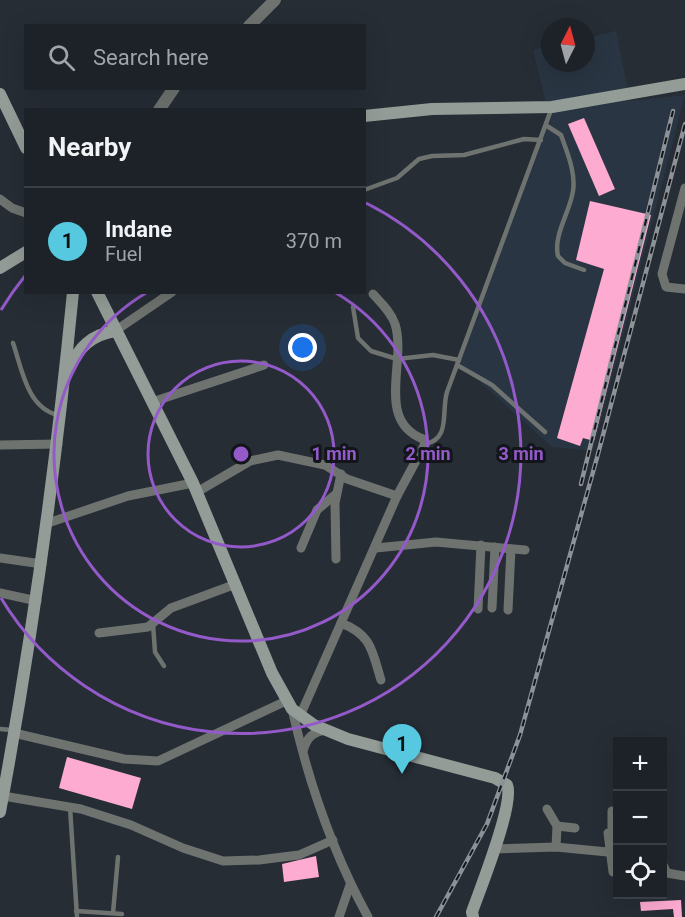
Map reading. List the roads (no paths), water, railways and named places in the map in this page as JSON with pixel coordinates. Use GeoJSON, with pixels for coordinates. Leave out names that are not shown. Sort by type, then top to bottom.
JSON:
{"type":"FeatureCollection","features":[{"type":"Feature","properties":{"kind":"main road"},"geometry":{"type":"LineString","coordinates":[[366,116],[432,109],[552,107],[685,84]]}},
{"type":"Feature","properties":{"kind":"main road"},"geometry":{"type":"LineString","coordinates":[[0,94],[24,144]]}},
{"type":"Feature","properties":{"kind":"main road"},"geometry":{"type":"LineString","coordinates":[[0,268],[24,253]]}},
{"type":"Feature","properties":{"kind":"main road"},"geometry":{"type":"LineString","coordinates":[[0,812],[37,601],[48,523],[73,294]]}},
{"type":"Feature","properties":{"kind":"main road"},"geometry":{"type":"LineString","coordinates":[[98,294],[195,487],[272,673],[293,708],[325,730],[348,739],[507,785],[510,795],[472,912],[473,917]]}},
{"type":"Feature","properties":{"kind":"main road"},"geometry":{"type":"LineString","coordinates":[[65,378],[78,349],[93,338],[116,331]]}},
{"type":"Feature","properties":{"kind":"street"},"geometry":{"type":"LineString","coordinates":[[251,24],[275,0]]}},
{"type":"Feature","properties":{"kind":"street"},"geometry":{"type":"LineString","coordinates":[[160,108],[173,90]]}},
{"type":"Feature","properties":{"kind":"street"},"geometry":{"type":"LineString","coordinates":[[685,188],[662,274],[666,287],[685,290]]}},
{"type":"Feature","properties":{"kind":"street"},"geometry":{"type":"LineString","coordinates":[[0,199],[12,208],[24,212]]}},
{"type":"Feature","properties":{"kind":"street"},"geometry":{"type":"LineString","coordinates":[[116,331],[169,294]]}},
{"type":"Feature","properties":{"kind":"street"},"geometry":{"type":"LineString","coordinates":[[14,731],[136,761],[158,761],[293,708],[341,623],[397,496],[425,444],[423,439],[408,431],[396,406],[397,359],[394,323],[373,294]]}},
{"type":"Feature","properties":{"kind":"street"},"geometry":{"type":"LineString","coordinates":[[152,402],[264,364]]}},
{"type":"Feature","properties":{"kind":"street"},"geometry":{"type":"LineString","coordinates":[[0,445],[57,444]]}},
{"type":"Feature","properties":{"kind":"street"},"geometry":{"type":"LineString","coordinates":[[48,523],[128,496],[195,487],[250,461],[269,455],[325,465],[340,474],[397,496]]}},
{"type":"Feature","properties":{"kind":"street"},"geometry":{"type":"LineString","coordinates":[[336,559],[336,494],[340,474]]}},
{"type":"Feature","properties":{"kind":"street"},"geometry":{"type":"LineString","coordinates":[[301,548],[317,510],[336,494]]}},
{"type":"Feature","properties":{"kind":"street"},"geometry":{"type":"LineString","coordinates":[[376,548],[435,542],[525,550]]}},
{"type":"Feature","properties":{"kind":"street"},"geometry":{"type":"LineString","coordinates":[[478,609],[481,546]]}},
{"type":"Feature","properties":{"kind":"street"},"geometry":{"type":"LineString","coordinates":[[492,608],[495,547]]}},
{"type":"Feature","properties":{"kind":"street"},"geometry":{"type":"LineString","coordinates":[[508,610],[511,549]]}},
{"type":"Feature","properties":{"kind":"street"},"geometry":{"type":"LineString","coordinates":[[0,558],[42,564]]}},
{"type":"Feature","properties":{"kind":"street"},"geometry":{"type":"LineString","coordinates":[[99,633],[145,628],[171,608],[236,584]]}},
{"type":"Feature","properties":{"kind":"street"},"geometry":{"type":"LineString","coordinates":[[0,593],[37,601]]}},
{"type":"Feature","properties":{"kind":"street"},"geometry":{"type":"LineString","coordinates":[[341,623],[359,631],[367,639],[381,680]]}},
{"type":"Feature","properties":{"kind":"street"},"geometry":{"type":"LineString","coordinates":[[293,708],[302,753],[333,840],[350,885],[368,917]]}},
{"type":"Feature","properties":{"kind":"street"},"geometry":{"type":"LineString","coordinates":[[302,753],[307,738],[314,732],[325,730]]}},
{"type":"Feature","properties":{"kind":"street"},"geometry":{"type":"LineString","coordinates":[[3,796],[70,807],[131,825],[183,848],[223,861],[259,860],[299,855],[333,840]]}},
{"type":"Feature","properties":{"kind":"street"},"geometry":{"type":"LineString","coordinates":[[547,809],[556,826],[556,847]]}},
{"type":"Feature","properties":{"kind":"street"},"geometry":{"type":"LineString","coordinates":[[612,811],[612,833],[608,833],[613,850]]}},
{"type":"Feature","properties":{"kind":"street"},"geometry":{"type":"LineString","coordinates":[[556,826],[575,828]]}},
{"type":"Feature","properties":{"kind":"street"},"geometry":{"type":"LineString","coordinates":[[493,849],[556,847],[613,853]]}},
{"type":"Feature","properties":{"kind":"street"},"geometry":{"type":"LineString","coordinates":[[667,873],[685,876]]}},
{"type":"Feature","properties":{"kind":"street"},"geometry":{"type":"LineString","coordinates":[[339,917],[350,885]]}},
{"type":"Feature","properties":{"kind":"lane"},"geometry":{"type":"LineString","coordinates":[[425,444],[436,441],[442,435],[444,402],[542,140],[552,107]]}},
{"type":"Feature","properties":{"kind":"lane"},"geometry":{"type":"LineString","coordinates":[[547,126],[561,135],[573,177],[572,196],[557,243],[558,256],[565,263],[584,270]]}},
{"type":"Feature","properties":{"kind":"lane"},"geometry":{"type":"LineString","coordinates":[[366,189],[397,178],[419,159],[466,154],[524,139],[542,140]]}},
{"type":"Feature","properties":{"kind":"lane"},"geometry":{"type":"LineString","coordinates":[[353,307],[355,329],[363,345],[381,356],[397,359],[433,355],[458,362],[492,385],[545,432]]}},
{"type":"Feature","properties":{"kind":"lane"},"geometry":{"type":"LineString","coordinates":[[13,343],[34,401],[43,409],[61,415]]}},
{"type":"Feature","properties":{"kind":"lane"},"geometry":{"type":"LineString","coordinates":[[153,624],[155,652],[164,666]]}},
{"type":"Feature","properties":{"kind":"lane"},"geometry":{"type":"LineString","coordinates":[[0,729],[14,731]]}},
{"type":"Feature","properties":{"kind":"lane"},"geometry":{"type":"LineString","coordinates":[[70,807],[77,914],[122,914]]}},
{"type":"Feature","properties":{"kind":"lane"},"geometry":{"type":"LineString","coordinates":[[113,913],[118,857]]}},
{"type":"Feature","properties":{"kind":"railway"},"geometry":{"type":"LineString","coordinates":[[581,484],[673,111]]}},
{"type":"Feature","properties":{"kind":"railway"},"geometry":{"type":"LineString","coordinates":[[436,917],[487,824],[520,735],[598,454],[685,124]]}},
{"type":"Feature","properties":{"kind":"place","name":"Indane"},"geometry":{"type":"Point","coordinates":[402,774]}}]}
